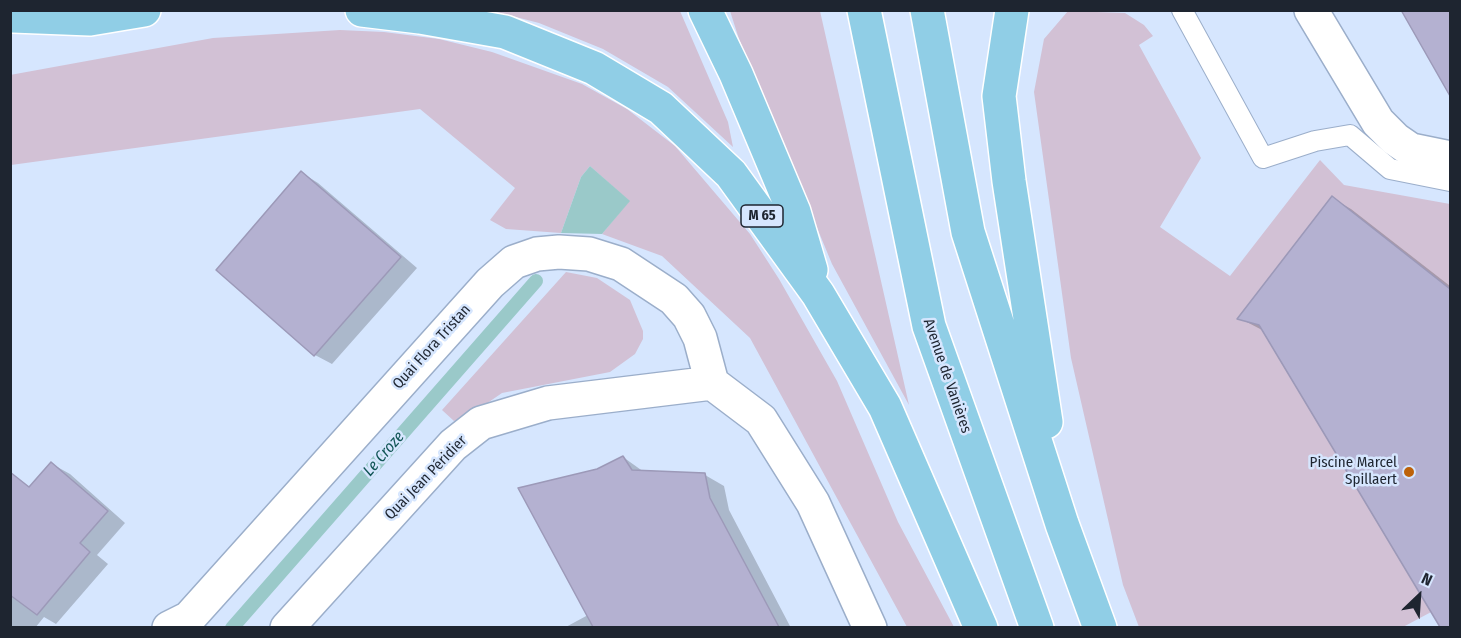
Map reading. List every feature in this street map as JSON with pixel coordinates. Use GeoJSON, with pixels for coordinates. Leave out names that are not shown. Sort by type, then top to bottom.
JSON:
{"type":"FeatureCollection","features":[{"type":"Feature","properties":{"kind":"main road"},"geometry":{"type":"LineString","coordinates":[[13,16],[90,19],[144,10]]}},
{"type":"Feature","properties":{"kind":"main road","name":"M 65"},"geometry":{"type":"LineString","coordinates":[[362,10],[420,17],[505,32],[594,68],[661,108],[731,174],[818,294],[885,407],[981,627]]}},
{"type":"Feature","properties":{"kind":"main road","name":"M 65"},"geometry":{"type":"LineString","coordinates":[[705,10],[736,74],[794,212],[818,294]]}},
{"type":"Feature","properties":{"kind":"main road","name":"Avenue de Vanières"},"geometry":{"type":"LineString","coordinates":[[864,10],[929,326],[1037,627]]}},
{"type":"Feature","properties":{"kind":"main road"},"geometry":{"type":"LineString","coordinates":[[927,10],[968,232],[1062,524],[1100,627]]}},
{"type":"Feature","properties":{"kind":"main road"},"geometry":{"type":"LineString","coordinates":[[1012,10],[999,96],[1000,107],[1009,181],[1062,524]]}},
{"type":"Feature","properties":{"kind":"street"},"geometry":{"type":"LineString","coordinates":[[1311,10],[1378,122],[1395,139],[1411,150],[1450,158]]}},
{"type":"Feature","properties":{"kind":"street","name":"Quai Flora Tristan"},"geometry":{"type":"LineString","coordinates":[[169,627],[189,618],[490,283],[514,262],[537,254],[559,252],[589,254],[621,264],[674,299],[689,316],[700,338],[712,383]]}},
{"type":"Feature","properties":{"kind":"street"},"geometry":{"type":"LineString","coordinates":[[712,383],[761,420],[813,503],[870,627]]}},
{"type":"Feature","properties":{"kind":"street","name":"Quai Jean Péridier"},"geometry":{"type":"LineString","coordinates":[[287,627],[453,445],[480,423],[548,403],[712,383]]}},
{"type":"Feature","properties":{"kind":"lane"},"geometry":{"type":"LineString","coordinates":[[1007,45],[1026,10]]}},
{"type":"Feature","properties":{"kind":"lane"},"geometry":{"type":"LineString","coordinates":[[1182,10],[1263,158],[1315,141],[1350,135],[1390,169],[1450,181]]}},
{"type":"Feature","properties":{"kind":"shaded area"},"geometry":{"type":"Polygon","coordinates":[[[493,11],[680,11],[728,122],[733,147],[668,87],[603,49],[539,23],[493,11]]]}},
{"type":"Feature","properties":{"kind":"shaded area"},"geometry":{"type":"Polygon","coordinates":[[[730,11],[820,11],[909,405],[832,264],[739,39],[730,11]]]}},
{"type":"Feature","properties":{"kind":"shaded area"},"geometry":{"type":"Polygon","coordinates":[[[1068,11],[1125,13],[1144,25],[1153,36],[1139,45],[1201,158],[1160,227],[1230,276],[1320,160],[1344,185],[1450,204],[1450,602],[1403,627],[1139,627],[1123,585],[1071,358],[1034,92],[1044,39],[1068,11]]]}},
{"type":"Feature","properties":{"kind":"shaded area"},"geometry":{"type":"Polygon","coordinates":[[[340,30],[384,32],[439,39],[492,52],[582,84],[627,109],[675,146],[750,234],[779,279],[837,381],[898,522],[954,627],[907,627],[750,338],[662,256],[602,234],[629,201],[590,166],[581,177],[561,233],[506,229],[490,220],[515,188],[420,109],[11,165],[10,75],[213,38],[340,30]]]}},
{"type":"Feature","properties":{"kind":"shaded area"},"geometry":{"type":"Polygon","coordinates":[[[590,166],[630,201],[602,234],[561,233],[581,177],[590,166]]]}},
{"type":"Feature","properties":{"kind":"shaded area"},"geometry":{"type":"Polygon","coordinates":[[[566,272],[597,278],[630,300],[643,331],[643,339],[635,354],[610,372],[502,393],[467,417],[454,421],[442,410],[566,272]]]}},
{"type":"Feature","properties":{"kind":"building"},"geometry":{"type":"Polygon","coordinates":[[[1401,10],[1450,10],[1450,96],[1401,10]]]}},
{"type":"Feature","properties":{"kind":"building"},"geometry":{"type":"Polygon","coordinates":[[[301,171],[401,257],[314,356],[216,270],[301,171]]]}},
{"type":"Feature","properties":{"kind":"building","name":"Piscine Marcel Spillaert"},"geometry":{"type":"Polygon","coordinates":[[[1332,196],[1450,289],[1450,627],[1440,627],[1259,325],[1237,319],[1332,196]]]}},
{"type":"Feature","properties":{"kind":"building"},"geometry":{"type":"Polygon","coordinates":[[[623,456],[632,470],[705,473],[710,498],[779,627],[593,627],[518,488],[597,469],[623,456]]]}},
{"type":"Feature","properties":{"kind":"building"},"geometry":{"type":"Polygon","coordinates":[[[51,462],[108,511],[80,543],[90,552],[37,615],[10,595],[10,472],[29,487],[51,462]]]}},
{"type":"Feature","properties":{"kind":"waterway","name":"Le Croze"},"geometry":{"type":"LineString","coordinates":[[232,628],[536,281]]}},
{"type":"Feature","properties":{"kind":"place","name":"Piscine Marcel Spillaert"},"geometry":{"type":"Point","coordinates":[1409,472]}}]}
